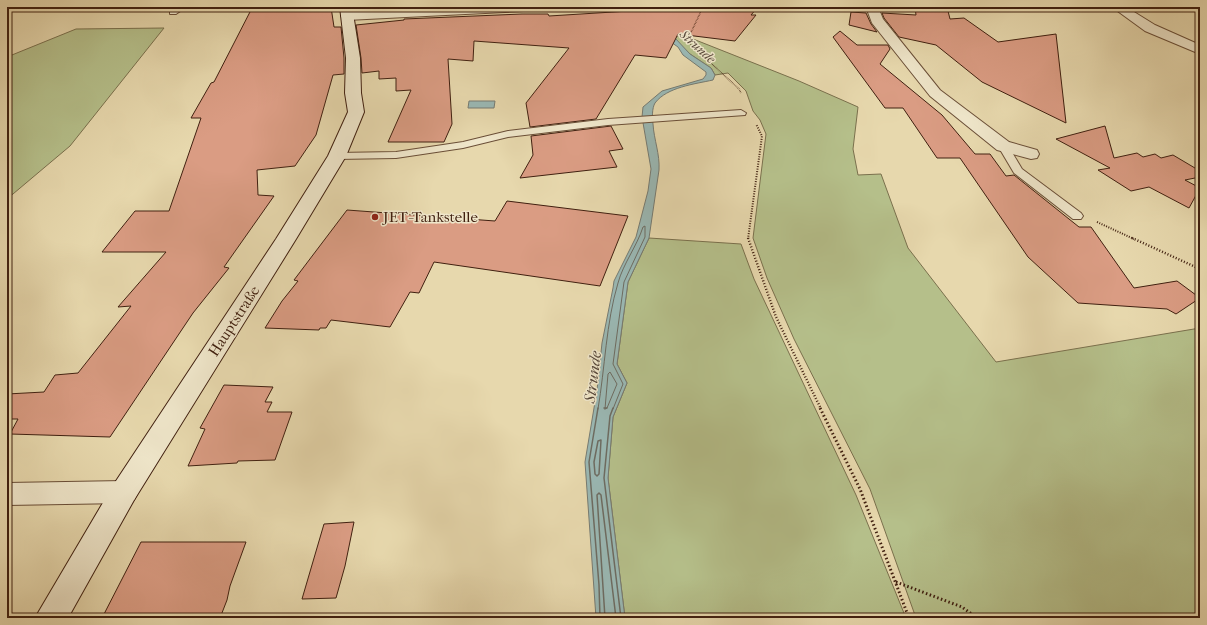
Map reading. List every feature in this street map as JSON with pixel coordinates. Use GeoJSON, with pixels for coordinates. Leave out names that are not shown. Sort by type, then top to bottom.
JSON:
{"type":"FeatureCollection","features":[{"type":"Feature","properties":{"kind":"main road"},"geometry":{"type":"LineString","coordinates":[[346,11],[523,7]]}},
{"type":"Feature","properties":{"kind":"main road"},"geometry":{"type":"LineString","coordinates":[[872,7],[877,20],[935,93],[1003,146],[1031,154]]}},
{"type":"Feature","properties":{"kind":"main road"},"geometry":{"type":"LineString","coordinates":[[1118,7],[1150,28],[1200,50]]}},
{"type":"Feature","properties":{"kind":"main road","name":"Hauptstraße"},"geometry":{"type":"LineString","coordinates":[[51,618],[124,492],[286,240],[337,156],[356,112],[353,93],[352,58],[346,11]]}},
{"type":"Feature","properties":{"kind":"main road"},"geometry":{"type":"LineString","coordinates":[[7,494],[124,492]]}},
{"type":"Feature","properties":{"kind":"lane"},"geometry":{"type":"LineString","coordinates":[[173,12],[182,7]]}},
{"type":"Feature","properties":{"kind":"lane"},"geometry":{"type":"LineString","coordinates":[[337,156],[396,155],[463,145],[508,134],[608,122],[741,113]]}},
{"type":"Feature","properties":{"kind":"lane"},"geometry":{"type":"LineString","coordinates":[[1003,146],[1018,171],[1077,216]]}},
{"type":"Feature","properties":{"kind":"path"},"geometry":{"type":"LineString","coordinates":[[703,7],[687,41],[739,89],[742,95]]}},
{"type":"Feature","properties":{"kind":"path"},"geometry":{"type":"LineString","coordinates":[[754,119],[762,136],[748,240],[776,317],[860,488],[909,618]]}},
{"type":"Feature","properties":{"kind":"path"},"geometry":{"type":"LineString","coordinates":[[1077,216],[1100,223],[1200,269]]}},
{"type":"Feature","properties":{"kind":"path"},"geometry":{"type":"LineString","coordinates":[[896,582],[962,607],[977,618]]}},
{"type":"Feature","properties":{"kind":"green space"},"geometry":{"type":"Polygon","coordinates":[[[164,28],[70,146],[7,199],[7,57],[76,29],[164,28]]]}},
{"type":"Feature","properties":{"kind":"green space"},"geometry":{"type":"Polygon","coordinates":[[[683,35],[799,81],[858,107],[853,149],[858,175],[881,174],[908,248],[996,362],[1200,328],[1200,618],[916,618],[870,489],[794,339],[767,278],[753,238],[766,134],[760,120],[753,111],[746,91],[728,73],[715,75],[711,68],[690,54],[672,37],[683,35]]]}},
{"type":"Feature","properties":{"kind":"green space"},"geometry":{"type":"Polygon","coordinates":[[[649,238],[741,244],[754,279],[856,495],[906,618],[625,618],[608,478],[613,417],[627,383],[617,364],[628,282],[649,238]]]}},
{"type":"Feature","properties":{"kind":"water"},"geometry":{"type":"Polygon","coordinates":[[[616,7],[626,7],[634,17],[675,38],[690,54],[711,68],[715,75],[713,80],[682,87],[667,93],[655,103],[653,108],[654,136],[659,158],[659,170],[649,238],[628,282],[617,364],[627,383],[613,417],[608,478],[625,618],[596,618],[585,462],[597,390],[602,343],[614,281],[636,237],[648,191],[651,169],[642,117],[643,107],[662,91],[703,79],[706,75],[706,72],[683,55],[678,47],[668,40],[625,18],[616,7]]]}},
{"type":"Feature","properties":{"kind":"water"},"geometry":{"type":"Polygon","coordinates":[[[469,101],[495,101],[494,108],[468,108],[469,101]]]}},
{"type":"Feature","properties":{"kind":"building"},"geometry":{"type":"Polygon","coordinates":[[[331,7],[334,27],[341,27],[344,74],[333,75],[316,135],[295,166],[257,170],[258,195],[274,196],[224,267],[229,268],[193,313],[110,437],[10,434],[18,419],[7,419],[7,394],[44,392],[55,375],[78,373],[131,306],[118,307],[166,252],[102,252],[135,211],[169,211],[201,118],[191,118],[211,83],[214,82],[252,8],[331,7]]]}},
{"type":"Feature","properties":{"kind":"building"},"geometry":{"type":"Polygon","coordinates":[[[645,7],[758,7],[751,15],[756,15],[735,41],[678,34],[666,58],[635,55],[596,119],[530,127],[526,103],[569,48],[474,41],[473,61],[448,59],[452,124],[444,142],[388,142],[411,90],[396,91],[396,78],[379,79],[379,71],[362,73],[356,25],[404,19],[522,14],[548,14],[549,16],[645,10],[645,7]]]}},
{"type":"Feature","properties":{"kind":"building"},"geometry":{"type":"Polygon","coordinates":[[[915,7],[947,7],[950,19],[964,18],[998,42],[1056,34],[1066,123],[982,82],[936,45],[899,37],[884,18],[882,13],[916,15],[915,7]]]}},
{"type":"Feature","properties":{"kind":"building"},"geometry":{"type":"Polygon","coordinates":[[[851,12],[866,13],[877,32],[849,25],[851,12]]]}},
{"type":"Feature","properties":{"kind":"building"},"geometry":{"type":"Polygon","coordinates":[[[840,31],[857,45],[888,45],[890,49],[880,64],[942,115],[975,154],[990,154],[1006,176],[1014,175],[1079,227],[1091,227],[1134,288],[1177,281],[1200,298],[1176,314],[1167,309],[1078,303],[1028,257],[960,158],[937,158],[903,108],[885,108],[833,37],[840,31]]]}},
{"type":"Feature","properties":{"kind":"building"},"geometry":{"type":"Polygon","coordinates":[[[611,126],[623,149],[609,151],[617,167],[520,178],[533,155],[531,136],[611,126]]]}},
{"type":"Feature","properties":{"kind":"building"},"geometry":{"type":"Polygon","coordinates":[[[1105,126],[1114,158],[1137,153],[1143,157],[1155,154],[1161,158],[1173,155],[1200,171],[1200,177],[1185,180],[1200,188],[1189,208],[1149,187],[1131,191],[1098,170],[1110,168],[1056,139],[1105,126]]]}},
{"type":"Feature","properties":{"kind":"building"},"geometry":{"type":"Polygon","coordinates":[[[507,201],[628,216],[600,286],[434,262],[419,293],[410,292],[390,327],[331,320],[326,328],[320,328],[319,330],[265,328],[282,301],[298,281],[294,280],[347,210],[495,221],[507,201]]]}},
{"type":"Feature","properties":{"kind":"building"},"geometry":{"type":"Polygon","coordinates":[[[224,385],[273,387],[265,402],[272,402],[267,412],[292,412],[275,460],[238,461],[237,463],[188,466],[205,429],[200,428],[224,385]]]}},
{"type":"Feature","properties":{"kind":"building"},"geometry":{"type":"Polygon","coordinates":[[[354,522],[345,566],[336,598],[302,599],[324,524],[354,522]]]}},
{"type":"Feature","properties":{"kind":"building"},"geometry":{"type":"Polygon","coordinates":[[[141,542],[246,542],[220,618],[102,618],[141,542]]]}},
{"type":"Feature","properties":{"kind":"place","name":"JET-Tankstelle"},"geometry":{"type":"Point","coordinates":[375,217]}},
{"type":"Feature","properties":{"kind":"water label","name":"Strunde"},"geometry":{"type":"Point","coordinates":[698,46]}},
{"type":"Feature","properties":{"kind":"water label","name":"Strunde"},"geometry":{"type":"Point","coordinates":[592,377]}}]}
